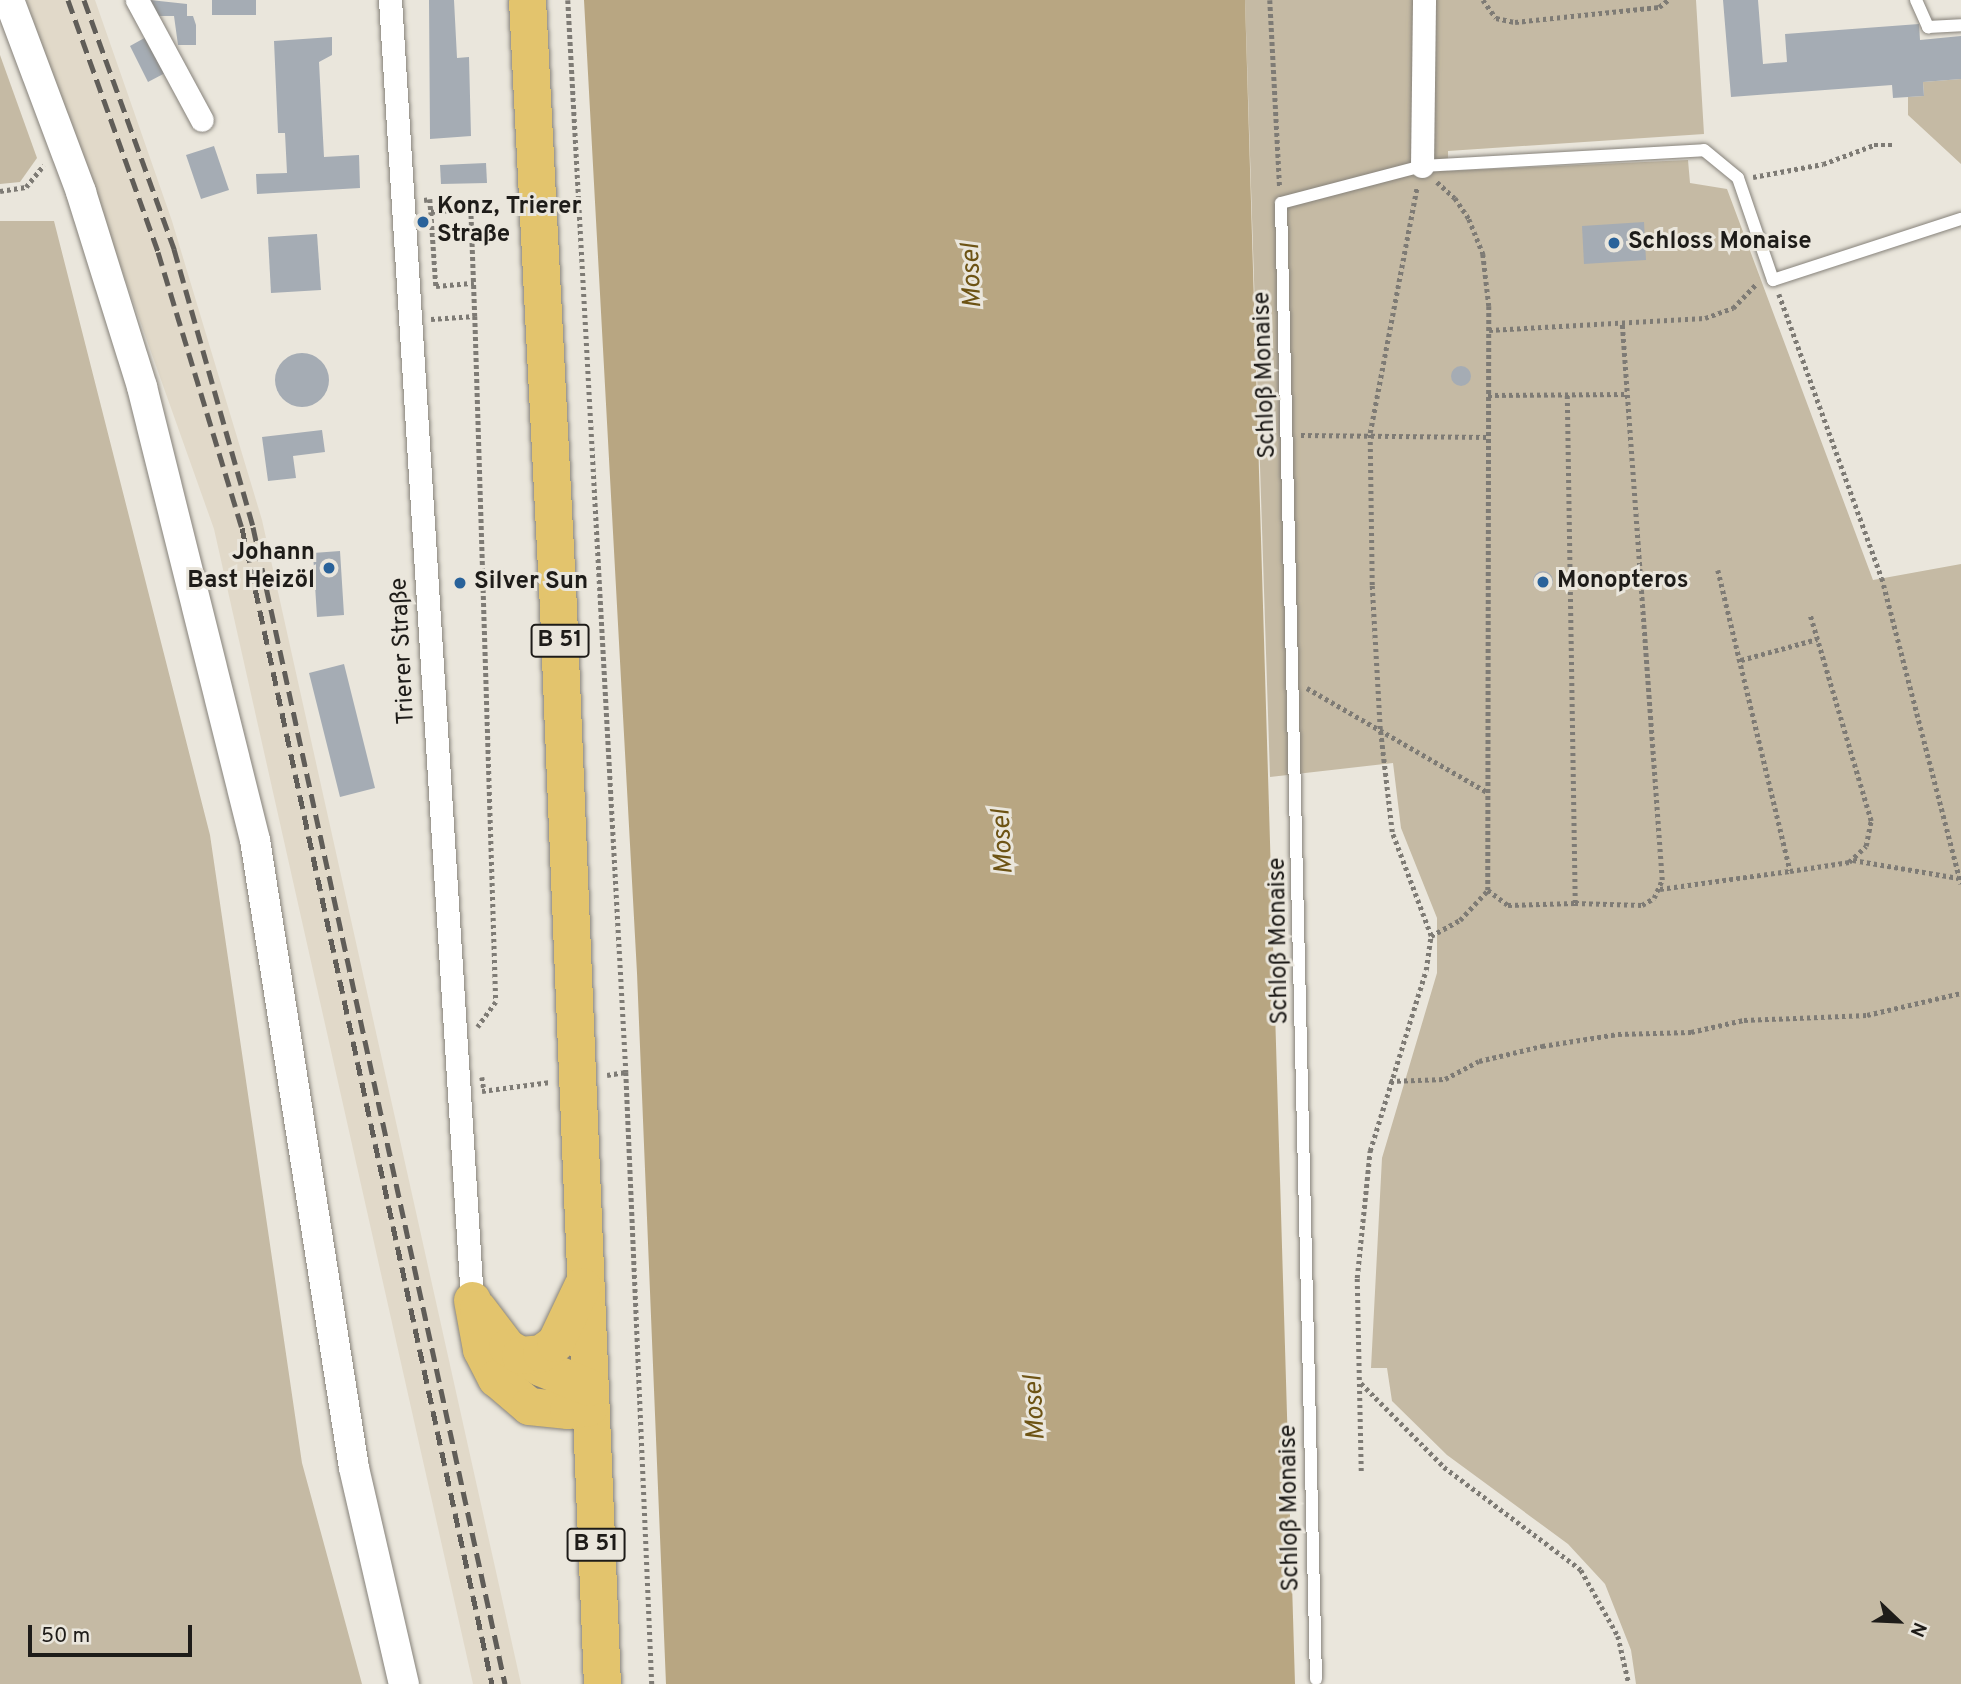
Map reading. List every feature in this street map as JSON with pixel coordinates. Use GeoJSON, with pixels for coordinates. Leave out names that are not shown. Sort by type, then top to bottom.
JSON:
{"type":"FeatureCollection","features":[{"type":"Feature","properties":{"kind":"main road","name":"B 51"},"geometry":{"type":"LineString","coordinates":[[527,0],[558,608],[602,1684]]}},
{"type":"Feature","properties":{"kind":"main road"},"geometry":{"type":"LineString","coordinates":[[520,1355],[541,1353],[555,1343],[584,1282]]}},
{"type":"Feature","properties":{"kind":"main road"},"geometry":{"type":"LineString","coordinates":[[472,1300],[508,1347],[589,1397],[568,1410],[529,1406],[496,1378],[481,1349],[472,1300]]}},
{"type":"Feature","properties":{"kind":"street"},"geometry":{"type":"LineString","coordinates":[[9,0],[62,141],[152,425],[255,839],[354,1468],[404,1684]]}},
{"type":"Feature","properties":{"kind":"street"},"geometry":{"type":"LineString","coordinates":[[137,0],[202,120]]}},
{"type":"Feature","properties":{"kind":"street","name":"Trierer Straße"},"geometry":{"type":"LineString","coordinates":[[390,0],[472,1300]]}},
{"type":"Feature","properties":{"kind":"street"},"geometry":{"type":"LineString","coordinates":[[1422,166],[1424,0]]}},
{"type":"Feature","properties":{"kind":"lane"},"geometry":{"type":"LineString","coordinates":[[1916,0],[1928,27],[1961,25]]}},
{"type":"Feature","properties":{"kind":"lane"},"geometry":{"type":"LineString","coordinates":[[1281,203],[1422,166],[1704,150],[1738,178],[1772,275],[1961,219]]}},
{"type":"Feature","properties":{"kind":"lane","name":"Schloß Monaise"},"geometry":{"type":"LineString","coordinates":[[1281,203],[1290,436],[1316,1679]]}},
{"type":"Feature","properties":{"kind":"path"},"geometry":{"type":"LineString","coordinates":[[568,0],[626,1072],[652,1684]]}},
{"type":"Feature","properties":{"kind":"path"},"geometry":{"type":"LineString","coordinates":[[1270,0],[1281,203]]}},
{"type":"Feature","properties":{"kind":"path"},"geometry":{"type":"LineString","coordinates":[[1483,0],[1496,18],[1516,22],[1659,7],[1668,0]]}},
{"type":"Feature","properties":{"kind":"path"},"geometry":{"type":"LineString","coordinates":[[0,191],[26,187],[40,175],[46,147],[62,141]]}},
{"type":"Feature","properties":{"kind":"path"},"geometry":{"type":"LineString","coordinates":[[1738,178],[1778,174],[1874,145],[1893,145]]}},
{"type":"Feature","properties":{"kind":"path"},"geometry":{"type":"LineString","coordinates":[[1422,166],[1455,198],[1469,219],[1483,254],[1489,330],[1488,890],[1460,920],[1431,936]]}},
{"type":"Feature","properties":{"kind":"path"},"geometry":{"type":"LineString","coordinates":[[1361,1471],[1357,1278],[1370,1151],[1426,971],[1431,936],[1392,832],[1380,729],[1370,433],[1384,339],[1422,166]]}},
{"type":"Feature","properties":{"kind":"path"},"geometry":{"type":"LineString","coordinates":[[402,203],[430,199],[436,286],[474,283]]}},
{"type":"Feature","properties":{"kind":"path"},"geometry":{"type":"LineString","coordinates":[[431,212],[471,208],[496,1002],[476,1029],[478,1041]]}},
{"type":"Feature","properties":{"kind":"path"},"geometry":{"type":"LineString","coordinates":[[1489,330],[1622,324],[1714,315],[1733,308],[1772,275],[1882,578],[1961,884]]}},
{"type":"Feature","properties":{"kind":"path"},"geometry":{"type":"LineString","coordinates":[[409,320],[475,316]]}},
{"type":"Feature","properties":{"kind":"path"},"geometry":{"type":"LineString","coordinates":[[1622,324],[1660,888]]}},
{"type":"Feature","properties":{"kind":"path"},"geometry":{"type":"LineString","coordinates":[[1567,394],[1574,903]]}},
{"type":"Feature","properties":{"kind":"path"},"geometry":{"type":"LineString","coordinates":[[1488,395],[1628,394]]}},
{"type":"Feature","properties":{"kind":"path"},"geometry":{"type":"LineString","coordinates":[[1290,436],[1370,433],[1487,437]]}},
{"type":"Feature","properties":{"kind":"path"},"geometry":{"type":"LineString","coordinates":[[1718,570],[1790,871]]}},
{"type":"Feature","properties":{"kind":"path"},"geometry":{"type":"LineString","coordinates":[[1810,615],[1871,821],[1866,846],[1853,860]]}},
{"type":"Feature","properties":{"kind":"path"},"geometry":{"type":"LineString","coordinates":[[1741,660],[1817,639]]}},
{"type":"Feature","properties":{"kind":"path"},"geometry":{"type":"LineString","coordinates":[[1295,685],[1311,689],[1488,792]]}},
{"type":"Feature","properties":{"kind":"path"},"geometry":{"type":"LineString","coordinates":[[1488,890],[1508,905],[1642,905],[1660,888],[1853,860],[1958,878]]}},
{"type":"Feature","properties":{"kind":"path"},"geometry":{"type":"LineString","coordinates":[[1390,1082],[1445,1079],[1479,1061],[1542,1046],[1618,1034],[1691,1032],[1744,1020],[1867,1014],[1961,993]]}},
{"type":"Feature","properties":{"kind":"path"},"geometry":{"type":"LineString","coordinates":[[481,1066],[484,1090]]}},
{"type":"Feature","properties":{"kind":"path"},"geometry":{"type":"LineString","coordinates":[[607,1074],[626,1072]]}},
{"type":"Feature","properties":{"kind":"path"},"geometry":{"type":"LineString","coordinates":[[457,1094],[551,1082]]}},
{"type":"Feature","properties":{"kind":"path"},"geometry":{"type":"LineString","coordinates":[[1361,1382],[1444,1467],[1581,1570],[1618,1636],[1629,1684]]}},
{"type":"Feature","properties":{"kind":"shaded area"},"geometry":{"type":"Polygon","coordinates":[[[26,0],[95,0],[172,221],[262,520],[521,1684],[473,1684],[214,529],[26,0]]]}},
{"type":"Feature","properties":{"kind":"shaded area"},"geometry":{"type":"Polygon","coordinates":[[[1245,0],[1696,0],[1704,134],[1448,151],[1448,171],[1688,160],[1690,183],[1727,189],[1873,580],[1961,564],[1961,1684],[1636,1684],[1631,1650],[1605,1584],[1568,1544],[1447,1455],[1392,1401],[1387,1368],[1371,1368],[1382,1158],[1437,973],[1437,918],[1401,828],[1393,763],[1270,777],[1245,0]]]}},
{"type":"Feature","properties":{"kind":"shaded area"},"geometry":{"type":"Polygon","coordinates":[[[0,55],[37,158],[20,182],[0,184],[0,55]]]}},
{"type":"Feature","properties":{"kind":"shaded area"},"geometry":{"type":"Polygon","coordinates":[[[1961,79],[1961,164],[1908,115],[1908,97],[1924,96],[1923,82],[1961,79]]]}},
{"type":"Feature","properties":{"kind":"shaded area"},"geometry":{"type":"Polygon","coordinates":[[[0,221],[54,221],[210,835],[302,1463],[362,1684],[0,1684],[0,221]]]}},
{"type":"Feature","properties":{"kind":"water","name":"Mosel"},"geometry":{"type":"Polygon","coordinates":[[[584,0],[1245,0],[1295,1684],[666,1684],[637,973],[584,0]]]}},
{"type":"Feature","properties":{"kind":"building"},"geometry":{"type":"Polygon","coordinates":[[[150,0],[187,4],[187,16],[193,16],[196,25],[196,45],[178,45],[174,16],[154,16],[150,0]]]}},
{"type":"Feature","properties":{"kind":"building"},"geometry":{"type":"Polygon","coordinates":[[[212,0],[256,0],[256,15],[212,15],[212,0]]]}},
{"type":"Feature","properties":{"kind":"building"},"geometry":{"type":"Polygon","coordinates":[[[429,0],[454,0],[457,58],[469,57],[471,136],[430,139],[429,0]]]}},
{"type":"Feature","properties":{"kind":"building"},"geometry":{"type":"Polygon","coordinates":[[[1723,0],[1758,0],[1763,64],[1787,62],[1785,34],[1919,24],[1920,40],[1961,36],[1961,79],[1923,82],[1924,96],[1893,98],[1892,85],[1731,97],[1723,0]]]}},
{"type":"Feature","properties":{"kind":"building"},"geometry":{"type":"Polygon","coordinates":[[[148,36],[167,72],[148,82],[130,46],[148,36]]]}},
{"type":"Feature","properties":{"kind":"building"},"geometry":{"type":"Polygon","coordinates":[[[332,37],[332,55],[319,62],[324,157],[359,155],[360,188],[257,194],[256,174],[287,173],[285,133],[278,133],[274,41],[332,37]]]}},
{"type":"Feature","properties":{"kind":"building"},"geometry":{"type":"Polygon","coordinates":[[[214,146],[229,190],[201,199],[186,155],[214,146]]]}},
{"type":"Feature","properties":{"kind":"building"},"geometry":{"type":"Polygon","coordinates":[[[486,163],[487,183],[441,184],[440,165],[486,163]]]}},
{"type":"Feature","properties":{"kind":"building","name":"Schloss Monaise"},"geometry":{"type":"Polygon","coordinates":[[[1644,222],[1646,260],[1584,264],[1582,226],[1644,222]]]}},
{"type":"Feature","properties":{"kind":"building"},"geometry":{"type":"Polygon","coordinates":[[[317,234],[321,290],[271,293],[268,237],[317,234]]]}},
{"type":"Feature","properties":{"kind":"building"},"geometry":{"type":"Polygon","coordinates":[[[302,353],[321,361],[329,380],[321,399],[302,407],[283,399],[275,380],[283,361],[302,353]]]}},
{"type":"Feature","properties":{"kind":"building"},"geometry":{"type":"Polygon","coordinates":[[[1461,366],[1468,369],[1471,376],[1468,383],[1461,386],[1454,383],[1451,376],[1454,369],[1461,366]]]}},
{"type":"Feature","properties":{"kind":"building"},"geometry":{"type":"Polygon","coordinates":[[[322,430],[325,452],[293,456],[296,478],[268,481],[262,437],[322,430]]]}},
{"type":"Feature","properties":{"kind":"building"},"geometry":{"type":"Polygon","coordinates":[[[340,551],[344,615],[317,617],[313,553],[340,551]]]}},
{"type":"Feature","properties":{"kind":"building","name":"Monopteros"},"geometry":{"type":"Polygon","coordinates":[[[1543,571],[1550,574],[1553,581],[1550,588],[1543,591],[1536,588],[1533,581],[1536,574],[1543,571]]]}},
{"type":"Feature","properties":{"kind":"building"},"geometry":{"type":"Polygon","coordinates":[[[344,664],[375,788],[340,797],[309,673],[344,664]]]}},
{"type":"Feature","properties":{"kind":"railway"},"geometry":{"type":"LineString","coordinates":[[68,0],[158,252],[242,528],[492,1684]]}},
{"type":"Feature","properties":{"kind":"railway"},"geometry":{"type":"LineString","coordinates":[[84,0],[174,249],[253,527],[505,1684]]}},
{"type":"Feature","properties":{"kind":"place","name":"Konz, Trierer Straße"},"geometry":{"type":"Point","coordinates":[423,222]}},
{"type":"Feature","properties":{"kind":"place","name":"Schloss Monaise"},"geometry":{"type":"Point","coordinates":[1614,243]}},
{"type":"Feature","properties":{"kind":"place","name":"Johann Bast Heizöl"},"geometry":{"type":"Point","coordinates":[329,568]}},
{"type":"Feature","properties":{"kind":"place","name":"Monopteros"},"geometry":{"type":"Point","coordinates":[1543,582]}},
{"type":"Feature","properties":{"kind":"place","name":"Silver Sun"},"geometry":{"type":"Point","coordinates":[460,583]}}]}
